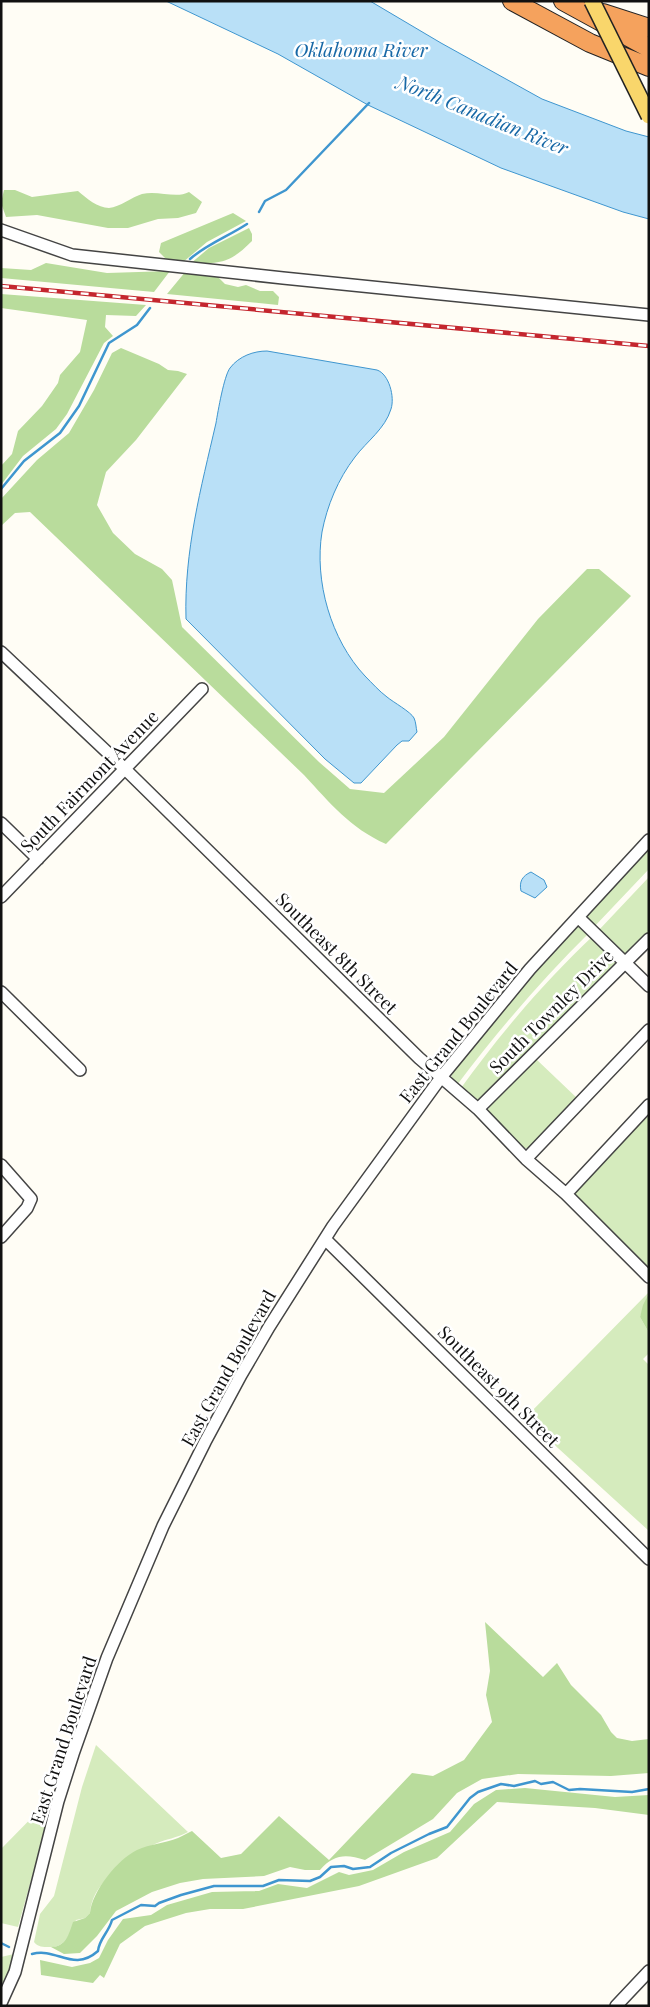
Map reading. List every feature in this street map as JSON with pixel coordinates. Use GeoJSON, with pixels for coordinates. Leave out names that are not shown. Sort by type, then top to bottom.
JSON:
{"type":"FeatureCollection","features":[{"type":"Feature","properties":{"kind":"highway"},"geometry":{"type":"LineString","coordinates":[[512,1],[590,43],[649,67]]}},
{"type":"Feature","properties":{"kind":"highway"},"geometry":{"type":"LineString","coordinates":[[563,1],[649,48]]}},
{"type":"Feature","properties":{"kind":"highway"},"geometry":{"type":"LineString","coordinates":[[567,1],[649,28]]}},
{"type":"Feature","properties":{"kind":"main road"},"geometry":{"type":"LineString","coordinates":[[592,1],[649,116]]}},
{"type":"Feature","properties":{"kind":"street"},"geometry":{"type":"LineString","coordinates":[[1,230],[72,255],[649,315]]}},
{"type":"Feature","properties":{"kind":"street","name":"Southeast 8th Street"},"geometry":{"type":"LineString","coordinates":[[1,652],[124,768],[419,1058],[478,1109],[526,1159],[566,1194],[649,1277]]}},
{"type":"Feature","properties":{"kind":"street","name":"South Fairmont Avenue"},"geometry":{"type":"LineString","coordinates":[[1,897],[202,689]]}},
{"type":"Feature","properties":{"kind":"street"},"geometry":{"type":"LineString","coordinates":[[1,822],[38,859]]}},
{"type":"Feature","properties":{"kind":"street","name":"East Grand Boulevard"},"geometry":{"type":"LineString","coordinates":[[1,2003],[15,1972],[58,1801],[73,1754],[129,1602],[163,1526],[212,1428],[269,1327],[325,1239],[363,1183],[442,1076],[515,987],[649,840]]}},
{"type":"Feature","properties":{"kind":"street"},"geometry":{"type":"LineString","coordinates":[[578,917],[649,986]]}},
{"type":"Feature","properties":{"kind":"street","name":"South Townley Drive"},"geometry":{"type":"LineString","coordinates":[[478,1109],[649,939]]}},
{"type":"Feature","properties":{"kind":"street"},"geometry":{"type":"LineString","coordinates":[[1,992],[80,1070]]}},
{"type":"Feature","properties":{"kind":"street"},"geometry":{"type":"LineString","coordinates":[[526,1159],[649,1030]]}},
{"type":"Feature","properties":{"kind":"street"},"geometry":{"type":"LineString","coordinates":[[566,1194],[649,1105]]}},
{"type":"Feature","properties":{"kind":"street"},"geometry":{"type":"LineString","coordinates":[[1,1165],[31,1198],[27,1208],[1,1237]]}},
{"type":"Feature","properties":{"kind":"street","name":"Southeast 9th Street"},"geometry":{"type":"LineString","coordinates":[[325,1239],[649,1559]]}},
{"type":"Feature","properties":{"kind":"street"},"geometry":{"type":"LineString","coordinates":[[616,2006],[649,1971]]}},
{"type":"Feature","properties":{"kind":"green space"},"geometry":{"type":"Polygon","coordinates":[[[4,190],[15,190],[32,197],[78,191],[105,208],[117,206],[138,195],[148,193],[178,195],[189,192],[202,202],[196,213],[178,218],[158,219],[128,228],[108,228],[37,215],[6,217],[1,203],[4,190]]]}},
{"type":"Feature","properties":{"kind":"green space"},"geometry":{"type":"Polygon","coordinates":[[[233,213],[246,221],[207,242],[182,263],[167,260],[159,252],[161,243],[233,213]]]}},
{"type":"Feature","properties":{"kind":"green space"},"geometry":{"type":"Polygon","coordinates":[[[249,228],[252,234],[252,241],[237,254],[224,261],[190,264],[209,248],[249,228]]]}},
{"type":"Feature","properties":{"kind":"green space"},"geometry":{"type":"Polygon","coordinates":[[[46,263],[107,273],[170,271],[154,292],[1,278],[1,268],[31,270],[46,263]]]}},
{"type":"Feature","properties":{"kind":"green space"},"geometry":{"type":"Polygon","coordinates":[[[186,271],[216,275],[225,284],[238,287],[246,285],[260,291],[273,291],[279,297],[278,305],[167,294],[186,271]]]}},
{"type":"Feature","properties":{"kind":"green space"},"geometry":{"type":"Polygon","coordinates":[[[1,294],[146,305],[136,316],[106,315],[105,327],[113,336],[104,343],[67,414],[56,429],[23,456],[1,485],[1,466],[12,454],[18,431],[42,406],[58,383],[60,375],[80,352],[87,320],[1,308],[1,294]]]}},
{"type":"Feature","properties":{"kind":"green space"},"geometry":{"type":"Polygon","coordinates":[[[121,348],[159,364],[168,370],[187,374],[136,440],[106,472],[97,505],[113,533],[135,554],[162,569],[172,580],[182,627],[319,762],[350,789],[384,793],[444,737],[538,619],[587,569],[599,569],[631,596],[386,844],[373,838],[341,814],[304,775],[30,512],[15,513],[1,526],[1,499],[37,460],[69,433],[94,390],[112,353],[121,348]]]}},
{"type":"Feature","properties":{"kind":"green space"},"geometry":{"type":"Polygon","coordinates":[[[649,848],[649,869],[594,927],[588,919],[588,913],[649,848]]]}},
{"type":"Feature","properties":{"kind":"green space"},"geometry":{"type":"Polygon","coordinates":[[[649,877],[649,934],[626,954],[622,954],[598,931],[649,877]]]}},
{"type":"Feature","properties":{"kind":"green space"},"geometry":{"type":"Polygon","coordinates":[[[576,926],[581,926],[590,932],[521,1006],[457,1085],[451,1079],[453,1071],[540,964],[576,926]]]}},
{"type":"Feature","properties":{"kind":"green space"},"geometry":{"type":"Polygon","coordinates":[[[594,935],[617,963],[480,1099],[473,1100],[461,1088],[524,1008],[594,935]]]}},
{"type":"Feature","properties":{"kind":"green space"},"geometry":{"type":"Polygon","coordinates":[[[536,1059],[578,1099],[530,1148],[524,1148],[490,1117],[488,1110],[491,1104],[536,1059]]]}},
{"type":"Feature","properties":{"kind":"green space"},"geometry":{"type":"Polygon","coordinates":[[[649,1115],[649,1271],[570,1194],[649,1115]]]}},
{"type":"Feature","properties":{"kind":"green space"},"geometry":{"type":"Polygon","coordinates":[[[649,1292],[640,1317],[649,1333],[649,1353],[643,1359],[649,1365],[649,1531],[525,1418],[649,1292]]]}},
{"type":"Feature","properties":{"kind":"green space"},"geometry":{"type":"Polygon","coordinates":[[[649,1293],[649,1333],[640,1317],[649,1293]]]}},
{"type":"Feature","properties":{"kind":"green space"},"geometry":{"type":"Polygon","coordinates":[[[485,1622],[543,1677],[557,1663],[571,1685],[601,1715],[617,1738],[632,1741],[649,1739],[649,1773],[611,1776],[518,1774],[482,1779],[457,1793],[433,1819],[365,1860],[346,1856],[335,1858],[320,1870],[290,1867],[264,1876],[203,1879],[180,1883],[152,1892],[116,1911],[97,1936],[80,1953],[64,1954],[51,1947],[60,1945],[68,1935],[73,1922],[85,1918],[90,1913],[96,1895],[107,1877],[114,1868],[137,1850],[178,1838],[192,1831],[221,1858],[241,1854],[279,1816],[329,1860],[412,1773],[433,1776],[464,1760],[492,1722],[486,1695],[490,1671],[485,1622]]]}},
{"type":"Feature","properties":{"kind":"green space"},"geometry":{"type":"Polygon","coordinates":[[[96,1745],[188,1832],[152,1845],[106,1880],[95,1895],[90,1913],[85,1918],[76,1920],[67,1939],[60,1945],[47,1947],[37,1945],[34,1942],[40,1914],[54,1896],[82,1787],[96,1745]]]}},
{"type":"Feature","properties":{"kind":"green space"},"geometry":{"type":"Polygon","coordinates":[[[525,1788],[615,1797],[649,1795],[649,1815],[595,1808],[497,1802],[437,1858],[359,1886],[243,1909],[210,1909],[186,1913],[145,1926],[120,1944],[104,1978],[100,1975],[93,1983],[41,1975],[40,1960],[72,1967],[90,1963],[99,1958],[108,1940],[123,1919],[151,1915],[167,1905],[212,1892],[259,1891],[278,1884],[307,1888],[339,1872],[349,1875],[373,1870],[404,1852],[450,1832],[474,1804],[496,1790],[525,1788]]]}},
{"type":"Feature","properties":{"kind":"green space"},"geometry":{"type":"Polygon","coordinates":[[[55,1794],[18,1927],[1,1923],[1,1849],[55,1794]]]}},
{"type":"Feature","properties":{"kind":"green space"},"geometry":{"type":"Polygon","coordinates":[[[14,1954],[9,1977],[1,1984],[1,1957],[14,1954]]]}},
{"type":"Feature","properties":{"kind":"water","name":"Oklahoma River"},"geometry":{"type":"Polygon","coordinates":[[[166,1],[370,1],[542,99],[626,131],[649,137],[649,219],[623,212],[501,168],[368,105],[278,54],[166,1]]]}},
{"type":"Feature","properties":{"kind":"water"},"geometry":{"type":"Polygon","coordinates":[[[267,351],[377,370],[385,376],[390,386],[391,409],[385,423],[343,474],[324,522],[320,551],[323,590],[334,628],[343,645],[365,676],[384,695],[409,713],[416,723],[417,732],[409,741],[402,741],[397,745],[361,783],[354,783],[325,759],[186,619],[186,594],[191,544],[226,378],[230,368],[242,357],[252,353],[267,351]]]}},
{"type":"Feature","properties":{"kind":"water"},"geometry":{"type":"Polygon","coordinates":[[[531,872],[544,880],[547,887],[535,898],[521,891],[520,888],[523,877],[531,872]]]}},
{"type":"Feature","properties":{"kind":"waterway"},"geometry":{"type":"LineString","coordinates":[[259,212],[265,201],[286,190],[369,103]]}},
{"type":"Feature","properties":{"kind":"waterway"},"geometry":{"type":"LineString","coordinates":[[190,259],[203,249],[247,224]]}},
{"type":"Feature","properties":{"kind":"waterway"},"geometry":{"type":"LineString","coordinates":[[1,489],[24,461],[60,433],[79,406],[109,343],[137,325],[150,308]]}},
{"type":"Feature","properties":{"kind":"waterway"},"geometry":{"type":"LineString","coordinates":[[32,1954],[41,1953],[81,1960],[98,1951],[112,1920],[141,1905],[155,1906],[181,1895],[214,1886],[263,1886],[279,1880],[310,1881],[320,1877],[331,1867],[344,1866],[353,1869],[370,1867],[391,1853],[447,1827],[470,1798],[478,1792],[501,1784],[514,1786],[535,1781],[541,1784],[553,1782],[569,1790],[632,1792],[649,1789]]}},
{"type":"Feature","properties":{"kind":"waterway"},"geometry":{"type":"LineString","coordinates":[[1,1943],[9,1947]]}},
{"type":"Feature","properties":{"kind":"railway"},"geometry":{"type":"LineString","coordinates":[[1,286],[649,346]]}},
{"type":"Feature","properties":{"kind":"water label","name":"North Canadian River"},"geometry":{"type":"Point","coordinates":[483,114]}}]}
